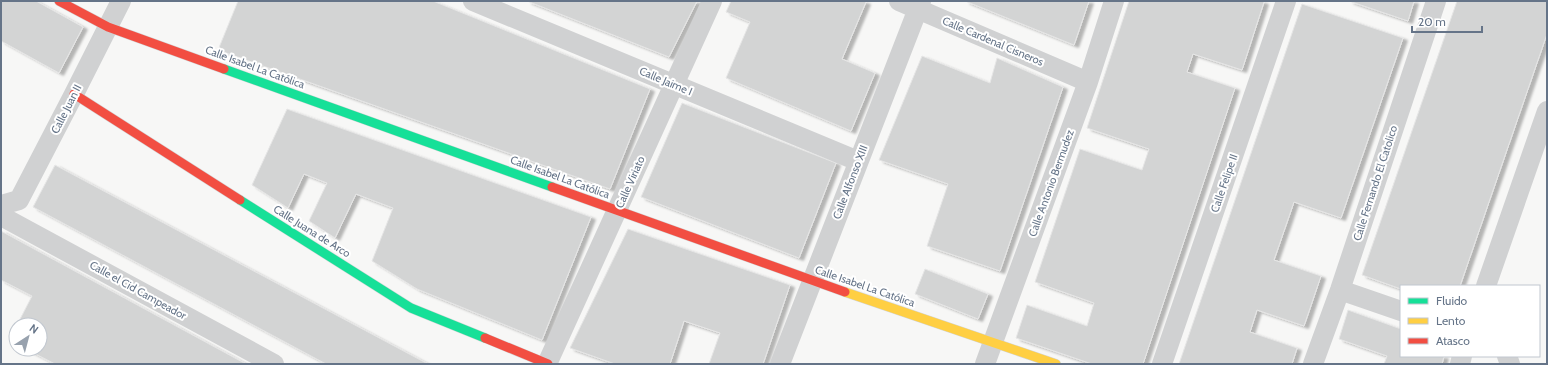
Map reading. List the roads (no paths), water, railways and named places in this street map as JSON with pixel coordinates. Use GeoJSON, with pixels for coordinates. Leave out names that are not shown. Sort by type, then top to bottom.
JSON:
{"type":"FeatureCollection","features":[{"type":"Feature","properties":{"kind":"street","name":"Calle Isabel La Católica"},"geometry":{"type":"LineString","coordinates":[[60,1],[108,27],[812,281],[1056,364]]}},
{"type":"Feature","properties":{"kind":"street","name":"Calle Juan II"},"geometry":{"type":"LineString","coordinates":[[1,206],[19,200],[121,1]]}},
{"type":"Feature","properties":{"kind":"street","name":"Calle Jaime I"},"geometry":{"type":"LineString","coordinates":[[473,1],[858,161]]}},
{"type":"Feature","properties":{"kind":"street","name":"Calle Viriato"},"geometry":{"type":"LineString","coordinates":[[548,364],[712,1]]}},
{"type":"Feature","properties":{"kind":"street","name":"Calle Cardenal Cisneros"},"geometry":{"type":"LineString","coordinates":[[899,1],[919,5],[1088,82]]}},
{"type":"Feature","properties":{"kind":"street","name":"Calle Antonio Bermudez"},"geometry":{"type":"LineString","coordinates":[[985,364],[1088,82],[1114,1]]}},
{"type":"Feature","properties":{"kind":"street","name":"Calle Felipe II"},"geometry":{"type":"LineString","coordinates":[[1162,364],[1286,1]]}},
{"type":"Feature","properties":{"kind":"street","name":"Calle Fernando El Catolico"},"geometry":{"type":"LineString","coordinates":[[1313,364],[1340,290],[1436,1]]}},
{"type":"Feature","properties":{"kind":"street","name":"Calle Alfonso XIII"},"geometry":{"type":"LineString","coordinates":[[780,364],[919,5]]}},
{"type":"Feature","properties":{"kind":"street","name":"Calle Juana de Arco"},"geometry":{"type":"LineString","coordinates":[[74,94],[411,308],[548,364]]}},
{"type":"Feature","properties":{"kind":"street"},"geometry":{"type":"LineString","coordinates":[[1486,285],[1547,111]]}},
{"type":"Feature","properties":{"kind":"street","name":"Calle el Cid Campeador"},"geometry":{"type":"LineString","coordinates":[[1,216],[274,364]]}},
{"type":"Feature","properties":{"kind":"street"},"geometry":{"type":"LineString","coordinates":[[1340,290],[1400,311]]}}]}
